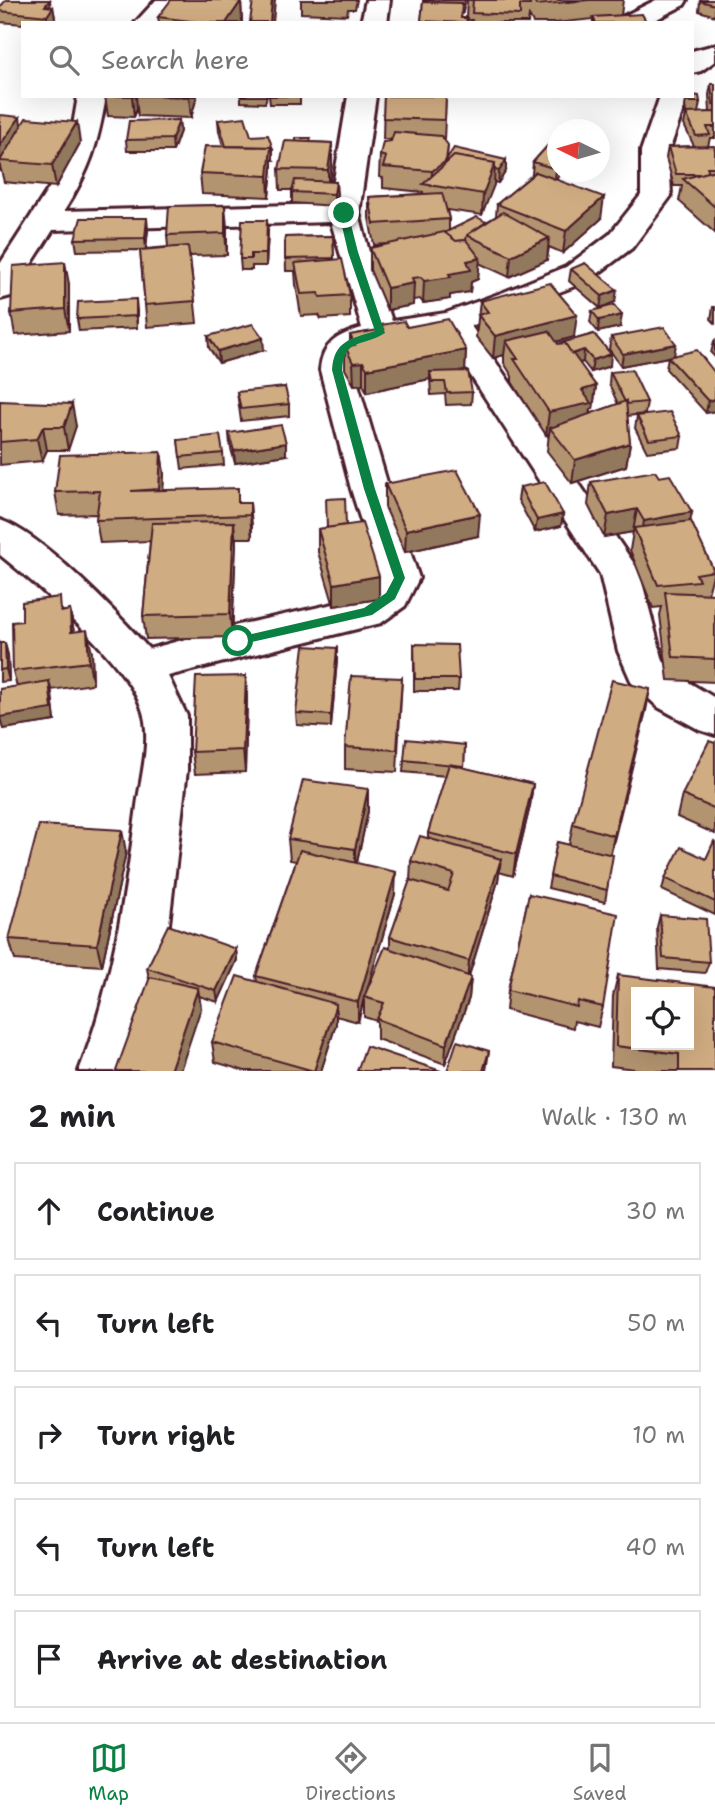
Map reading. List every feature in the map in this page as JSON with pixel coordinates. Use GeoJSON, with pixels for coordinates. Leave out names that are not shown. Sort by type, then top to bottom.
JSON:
{"type":"FeatureCollection","features":[{"type":"Feature","properties":{"kind":"street"},"geometry":{"type":"LineString","coordinates":[[150,21],[170,0]]}},
{"type":"Feature","properties":{"kind":"street"},"geometry":{"type":"LineString","coordinates":[[374,21],[378,0]]}},
{"type":"Feature","properties":{"kind":"street"},"geometry":{"type":"LineString","coordinates":[[633,21],[675,0]]}},
{"type":"Feature","properties":{"kind":"street"},"geometry":{"type":"LineString","coordinates":[[694,63],[701,57],[715,53]]}},
{"type":"Feature","properties":{"kind":"street"},"geometry":{"type":"LineString","coordinates":[[0,289],[68,182],[84,143],[92,98]]}},
{"type":"Feature","properties":{"kind":"street"},"geometry":{"type":"LineString","coordinates":[[362,98],[344,213],[353,252],[380,333]]}},
{"type":"Feature","properties":{"kind":"street"},"geometry":{"type":"LineString","coordinates":[[142,667],[238,641],[368,612],[391,596],[399,578],[370,489],[337,370],[338,355],[351,342],[380,333],[452,323],[577,274],[621,241],[656,196],[655,151],[673,98]]}},
{"type":"Feature","properties":{"kind":"street"},"geometry":{"type":"LineString","coordinates":[[43,221],[344,213]]}},
{"type":"Feature","properties":{"kind":"street"},"geometry":{"type":"LineString","coordinates":[[452,323],[619,571],[629,597],[642,665],[675,697],[715,718]]}},
{"type":"Feature","properties":{"kind":"street"},"geometry":{"type":"LineString","coordinates":[[0,534],[34,559],[142,667],[164,708],[167,754],[137,973],[119,1037],[105,1071]]}},
{"type":"Feature","properties":{"kind":"building"},"geometry":{"type":"Polygon","coordinates":[[[6,0],[50,0],[45,6],[53,7],[47,16],[0,11],[6,0]]]}},
{"type":"Feature","properties":{"kind":"building"},"geometry":{"type":"Polygon","coordinates":[[[171,0],[241,1],[227,21],[190,21],[158,17],[171,0]]]}},
{"type":"Feature","properties":{"kind":"building"},"geometry":{"type":"Polygon","coordinates":[[[253,0],[272,0],[270,21],[250,21],[253,0]]]}},
{"type":"Feature","properties":{"kind":"building"},"geometry":{"type":"Polygon","coordinates":[[[473,0],[530,0],[530,5],[520,5],[520,15],[472,13],[473,0]]]}},
{"type":"Feature","properties":{"kind":"building"},"geometry":{"type":"Polygon","coordinates":[[[533,0],[589,0],[536,5],[533,0]]]}},
{"type":"Feature","properties":{"kind":"building"},"geometry":{"type":"Polygon","coordinates":[[[715,0],[715,5],[700,1],[715,0]]]}},
{"type":"Feature","properties":{"kind":"building"},"geometry":{"type":"Polygon","coordinates":[[[423,2],[462,3],[461,18],[467,18],[466,21],[421,21],[423,2]]]}},
{"type":"Feature","properties":{"kind":"building"},"geometry":{"type":"Polygon","coordinates":[[[642,14],[646,21],[595,21],[593,17],[642,14]]]}},
{"type":"Feature","properties":{"kind":"building"},"geometry":{"type":"Polygon","coordinates":[[[711,84],[715,84],[715,105],[713,105],[711,84]]]}},
{"type":"Feature","properties":{"kind":"building"},"geometry":{"type":"Polygon","coordinates":[[[699,96],[700,102],[688,102],[687,98],[699,96]]]}},
{"type":"Feature","properties":{"kind":"building"},"geometry":{"type":"Polygon","coordinates":[[[384,98],[446,98],[445,120],[383,118],[384,98]]]}},
{"type":"Feature","properties":{"kind":"building"},"geometry":{"type":"Polygon","coordinates":[[[715,112],[715,127],[707,127],[710,135],[696,136],[686,113],[715,112]]]}},
{"type":"Feature","properties":{"kind":"building"},"geometry":{"type":"Polygon","coordinates":[[[0,116],[20,117],[0,145],[0,116]]]}},
{"type":"Feature","properties":{"kind":"building"},"geometry":{"type":"Polygon","coordinates":[[[245,117],[251,136],[268,135],[273,149],[226,146],[218,120],[245,117]]]}},
{"type":"Feature","properties":{"kind":"building"},"geometry":{"type":"Polygon","coordinates":[[[26,118],[77,122],[52,165],[0,161],[26,118]]]}},
{"type":"Feature","properties":{"kind":"building"},"geometry":{"type":"Polygon","coordinates":[[[179,120],[172,139],[126,140],[129,121],[179,120]]]}},
{"type":"Feature","properties":{"kind":"building"},"geometry":{"type":"Polygon","coordinates":[[[394,132],[441,136],[448,145],[446,161],[432,171],[383,167],[386,157],[380,155],[383,142],[391,141],[394,132]]]}},
{"type":"Feature","properties":{"kind":"building"},"geometry":{"type":"Polygon","coordinates":[[[296,138],[311,138],[310,142],[296,142],[296,138]]]}},
{"type":"Feature","properties":{"kind":"building"},"geometry":{"type":"Polygon","coordinates":[[[285,141],[332,143],[328,170],[279,169],[285,141]]]}},
{"type":"Feature","properties":{"kind":"building"},"geometry":{"type":"Polygon","coordinates":[[[205,146],[271,147],[268,176],[200,173],[205,146]]]}},
{"type":"Feature","properties":{"kind":"building"},"geometry":{"type":"Polygon","coordinates":[[[547,146],[547,166],[533,162],[547,146]]]}},
{"type":"Feature","properties":{"kind":"building"},"geometry":{"type":"Polygon","coordinates":[[[714,146],[715,167],[707,167],[709,172],[676,174],[668,147],[714,146]]]}},
{"type":"Feature","properties":{"kind":"building"},"geometry":{"type":"Polygon","coordinates":[[[454,148],[506,160],[499,171],[495,170],[495,163],[454,156],[446,160],[454,148]]]}},
{"type":"Feature","properties":{"kind":"building"},"geometry":{"type":"Polygon","coordinates":[[[454,156],[495,163],[483,194],[423,184],[454,156]]]}},
{"type":"Feature","properties":{"kind":"building"},"geometry":{"type":"Polygon","coordinates":[[[715,170],[715,207],[683,179],[715,170]]]}},
{"type":"Feature","properties":{"kind":"building"},"geometry":{"type":"Polygon","coordinates":[[[536,172],[547,176],[547,182],[563,182],[604,197],[566,231],[497,204],[536,172]]]}},
{"type":"Feature","properties":{"kind":"building"},"geometry":{"type":"Polygon","coordinates":[[[295,180],[336,182],[334,194],[292,192],[295,180]]]}},
{"type":"Feature","properties":{"kind":"building"},"geometry":{"type":"Polygon","coordinates":[[[442,193],[449,219],[374,224],[369,197],[442,193]]]}},
{"type":"Feature","properties":{"kind":"building"},"geometry":{"type":"Polygon","coordinates":[[[225,205],[225,233],[167,235],[169,206],[225,205]]]}},
{"type":"Feature","properties":{"kind":"building"},"geometry":{"type":"Polygon","coordinates":[[[503,212],[549,238],[511,256],[467,235],[503,212]]]}},
{"type":"Feature","properties":{"kind":"building"},"geometry":{"type":"Polygon","coordinates":[[[477,217],[486,222],[467,235],[466,240],[456,241],[444,233],[477,217]]]}},
{"type":"Feature","properties":{"kind":"building"},"geometry":{"type":"Polygon","coordinates":[[[81,218],[147,218],[145,238],[75,239],[81,218]]]}},
{"type":"Feature","properties":{"kind":"building"},"geometry":{"type":"Polygon","coordinates":[[[242,220],[267,220],[266,254],[251,254],[251,259],[240,259],[242,220]]]}},
{"type":"Feature","properties":{"kind":"building"},"geometry":{"type":"Polygon","coordinates":[[[444,232],[456,241],[466,240],[480,258],[467,261],[471,270],[449,274],[451,277],[424,281],[421,277],[412,278],[414,283],[387,288],[370,248],[444,232]]]}},
{"type":"Feature","properties":{"kind":"building"},"geometry":{"type":"Polygon","coordinates":[[[333,236],[334,258],[285,259],[285,237],[333,236]]]}},
{"type":"Feature","properties":{"kind":"building"},"geometry":{"type":"Polygon","coordinates":[[[188,246],[195,301],[145,305],[140,250],[188,246]]]}},
{"type":"Feature","properties":{"kind":"building"},"geometry":{"type":"Polygon","coordinates":[[[342,259],[350,295],[320,297],[319,293],[301,294],[295,263],[342,259]]]}},
{"type":"Feature","properties":{"kind":"building"},"geometry":{"type":"Polygon","coordinates":[[[65,262],[65,309],[11,313],[13,266],[65,262]]]}},
{"type":"Feature","properties":{"kind":"building"},"geometry":{"type":"Polygon","coordinates":[[[585,263],[617,290],[602,296],[571,269],[585,263]]]}},
{"type":"Feature","properties":{"kind":"building"},"geometry":{"type":"Polygon","coordinates":[[[550,283],[577,315],[495,336],[478,315],[488,312],[480,301],[550,283]]]}},
{"type":"Feature","properties":{"kind":"building"},"geometry":{"type":"Polygon","coordinates":[[[136,299],[136,316],[77,319],[78,302],[136,299]]]}},
{"type":"Feature","properties":{"kind":"building"},"geometry":{"type":"Polygon","coordinates":[[[614,305],[622,315],[599,320],[592,311],[614,305]]]}},
{"type":"Feature","properties":{"kind":"building"},"geometry":{"type":"Polygon","coordinates":[[[448,319],[466,350],[367,369],[363,362],[353,363],[345,346],[355,345],[350,335],[384,329],[381,325],[404,321],[407,327],[448,319]]]}},
{"type":"Feature","properties":{"kind":"building"},"geometry":{"type":"Polygon","coordinates":[[[253,324],[263,338],[218,351],[208,336],[253,324]]]}},
{"type":"Feature","properties":{"kind":"building"},"geometry":{"type":"Polygon","coordinates":[[[664,327],[676,344],[623,354],[611,337],[664,327]]]}},
{"type":"Feature","properties":{"kind":"building"},"geometry":{"type":"Polygon","coordinates":[[[549,331],[558,344],[565,343],[596,386],[582,390],[591,403],[549,412],[514,359],[518,359],[506,341],[549,331]]]}},
{"type":"Feature","properties":{"kind":"building"},"geometry":{"type":"Polygon","coordinates":[[[594,334],[611,354],[593,360],[584,350],[572,354],[565,343],[561,343],[594,334]]]}},
{"type":"Feature","properties":{"kind":"building"},"geometry":{"type":"Polygon","coordinates":[[[697,350],[715,373],[715,399],[708,401],[668,357],[697,350]]]}},
{"type":"Feature","properties":{"kind":"building"},"geometry":{"type":"Polygon","coordinates":[[[632,370],[647,402],[626,404],[610,372],[632,370]]]}},
{"type":"Feature","properties":{"kind":"building"},"geometry":{"type":"Polygon","coordinates":[[[468,371],[472,392],[447,393],[445,382],[432,382],[430,372],[468,371]]]}},
{"type":"Feature","properties":{"kind":"building"},"geometry":{"type":"Polygon","coordinates":[[[285,387],[289,404],[241,409],[237,392],[285,387]]]}},
{"type":"Feature","properties":{"kind":"building"},"geometry":{"type":"Polygon","coordinates":[[[0,401],[72,404],[64,427],[43,427],[37,439],[0,442],[0,401]]]}},
{"type":"Feature","properties":{"kind":"building"},"geometry":{"type":"Polygon","coordinates":[[[626,401],[630,443],[575,460],[550,428],[626,401]]]}},
{"type":"Feature","properties":{"kind":"building"},"geometry":{"type":"Polygon","coordinates":[[[670,412],[682,436],[649,440],[637,416],[670,412]]]}},
{"type":"Feature","properties":{"kind":"building"},"geometry":{"type":"Polygon","coordinates":[[[281,425],[286,443],[234,451],[229,433],[281,425]]]}},
{"type":"Feature","properties":{"kind":"building"},"geometry":{"type":"Polygon","coordinates":[[[220,435],[223,453],[180,457],[178,440],[220,435]]]}},
{"type":"Feature","properties":{"kind":"building"},"geometry":{"type":"Polygon","coordinates":[[[161,452],[159,489],[131,491],[238,488],[238,503],[250,503],[250,515],[96,520],[100,491],[55,492],[60,455],[161,452]]]}},
{"type":"Feature","properties":{"kind":"building"},"geometry":{"type":"Polygon","coordinates":[[[457,470],[480,514],[406,530],[385,484],[457,470]]]}},
{"type":"Feature","properties":{"kind":"building"},"geometry":{"type":"Polygon","coordinates":[[[655,471],[659,477],[670,475],[692,512],[644,521],[637,509],[608,515],[591,482],[655,471]]]}},
{"type":"Feature","properties":{"kind":"building"},"geometry":{"type":"Polygon","coordinates":[[[545,482],[563,514],[537,520],[520,487],[545,482]]]}},
{"type":"Feature","properties":{"kind":"building"},"geometry":{"type":"Polygon","coordinates":[[[345,498],[346,525],[327,528],[326,499],[345,498]]]}},
{"type":"Feature","properties":{"kind":"building"},"geometry":{"type":"Polygon","coordinates":[[[691,521],[714,571],[696,574],[699,581],[658,585],[634,528],[691,521]]]}},
{"type":"Feature","properties":{"kind":"building"},"geometry":{"type":"Polygon","coordinates":[[[234,522],[230,614],[143,616],[152,523],[234,522]]]}},
{"type":"Feature","properties":{"kind":"building"},"geometry":{"type":"Polygon","coordinates":[[[362,523],[379,576],[334,584],[318,529],[362,523]]]}},
{"type":"Feature","properties":{"kind":"building"},"geometry":{"type":"Polygon","coordinates":[[[665,592],[715,594],[715,659],[673,657],[665,592]]]}},
{"type":"Feature","properties":{"kind":"building"},"geometry":{"type":"Polygon","coordinates":[[[60,597],[61,612],[70,610],[71,632],[87,630],[89,662],[13,671],[12,622],[22,621],[22,602],[60,597]]]}},
{"type":"Feature","properties":{"kind":"building"},"geometry":{"type":"Polygon","coordinates":[[[0,643],[5,643],[6,669],[0,670],[0,643]]]}},
{"type":"Feature","properties":{"kind":"building"},"geometry":{"type":"Polygon","coordinates":[[[414,644],[457,645],[459,679],[415,679],[414,644]]]}},
{"type":"Feature","properties":{"kind":"building"},"geometry":{"type":"Polygon","coordinates":[[[304,646],[337,648],[331,715],[296,713],[304,646]]]}},
{"type":"Feature","properties":{"kind":"building"},"geometry":{"type":"Polygon","coordinates":[[[246,676],[243,750],[192,752],[196,677],[246,676]]]}},
{"type":"Feature","properties":{"kind":"building"},"geometry":{"type":"Polygon","coordinates":[[[351,676],[402,678],[397,750],[345,747],[351,676]]]}},
{"type":"Feature","properties":{"kind":"building"},"geometry":{"type":"Polygon","coordinates":[[[612,680],[650,689],[614,836],[573,824],[612,680]]]}},
{"type":"Feature","properties":{"kind":"building"},"geometry":{"type":"Polygon","coordinates":[[[49,681],[52,709],[0,717],[0,689],[49,681]]]}},
{"type":"Feature","properties":{"kind":"building"},"geometry":{"type":"Polygon","coordinates":[[[406,739],[465,745],[464,766],[404,760],[406,739]]]}},
{"type":"Feature","properties":{"kind":"building"},"geometry":{"type":"Polygon","coordinates":[[[709,741],[715,743],[715,809],[682,795],[709,741]]]}},
{"type":"Feature","properties":{"kind":"building"},"geometry":{"type":"Polygon","coordinates":[[[449,764],[533,784],[516,854],[428,833],[449,764]]]}},
{"type":"Feature","properties":{"kind":"building"},"geometry":{"type":"Polygon","coordinates":[[[303,780],[368,789],[355,849],[288,839],[303,780]]]}},
{"type":"Feature","properties":{"kind":"building"},"geometry":{"type":"Polygon","coordinates":[[[39,825],[122,830],[97,945],[9,939],[39,825]]]}},
{"type":"Feature","properties":{"kind":"building"},"geometry":{"type":"Polygon","coordinates":[[[420,836],[501,859],[469,961],[390,937],[410,880],[448,891],[454,874],[411,861],[420,836]]]}},
{"type":"Feature","properties":{"kind":"building"},"geometry":{"type":"Polygon","coordinates":[[[714,841],[715,902],[665,878],[681,847],[706,859],[714,841]]]}},
{"type":"Feature","properties":{"kind":"building"},"geometry":{"type":"Polygon","coordinates":[[[557,842],[613,855],[607,890],[550,876],[557,842]]]}},
{"type":"Feature","properties":{"kind":"building"},"geometry":{"type":"Polygon","coordinates":[[[300,850],[396,872],[358,1002],[256,976],[300,850]]]}},
{"type":"Feature","properties":{"kind":"building"},"geometry":{"type":"Polygon","coordinates":[[[529,894],[618,914],[603,1007],[578,1001],[577,1007],[508,990],[529,894]]]}},
{"type":"Feature","properties":{"kind":"building"},"geometry":{"type":"Polygon","coordinates":[[[660,915],[706,919],[709,962],[663,958],[660,915]]]}},
{"type":"Feature","properties":{"kind":"building"},"geometry":{"type":"Polygon","coordinates":[[[168,925],[236,949],[216,991],[147,968],[168,925]]]}},
{"type":"Feature","properties":{"kind":"building"},"geometry":{"type":"Polygon","coordinates":[[[385,947],[471,977],[446,1045],[377,1019],[384,1003],[364,997],[385,947]]]}},
{"type":"Feature","properties":{"kind":"building"},"geometry":{"type":"Polygon","coordinates":[[[618,975],[715,987],[715,1071],[679,1071],[679,1054],[648,1050],[694,1050],[694,987],[631,987],[631,1048],[616,1046],[618,975]]]}},
{"type":"Feature","properties":{"kind":"building"},"geometry":{"type":"Polygon","coordinates":[[[237,976],[336,1004],[314,1071],[212,1042],[237,976]]]}},
{"type":"Feature","properties":{"kind":"building"},"geometry":{"type":"Polygon","coordinates":[[[150,977],[198,988],[170,1071],[116,1071],[150,977]]]}},
{"type":"Feature","properties":{"kind":"building"},"geometry":{"type":"Polygon","coordinates":[[[457,1041],[489,1051],[483,1071],[447,1071],[457,1041]]]}},
{"type":"Feature","properties":{"kind":"building"},"geometry":{"type":"Polygon","coordinates":[[[366,1046],[441,1071],[357,1071],[366,1046]]]}},
{"type":"Feature","properties":{"kind":"route"},"geometry":{"type":"LineString","coordinates":[[238,641],[368,612],[391,596],[399,578],[370,489],[337,370],[338,355],[351,342],[380,333],[353,252],[344,213]]}}]}
